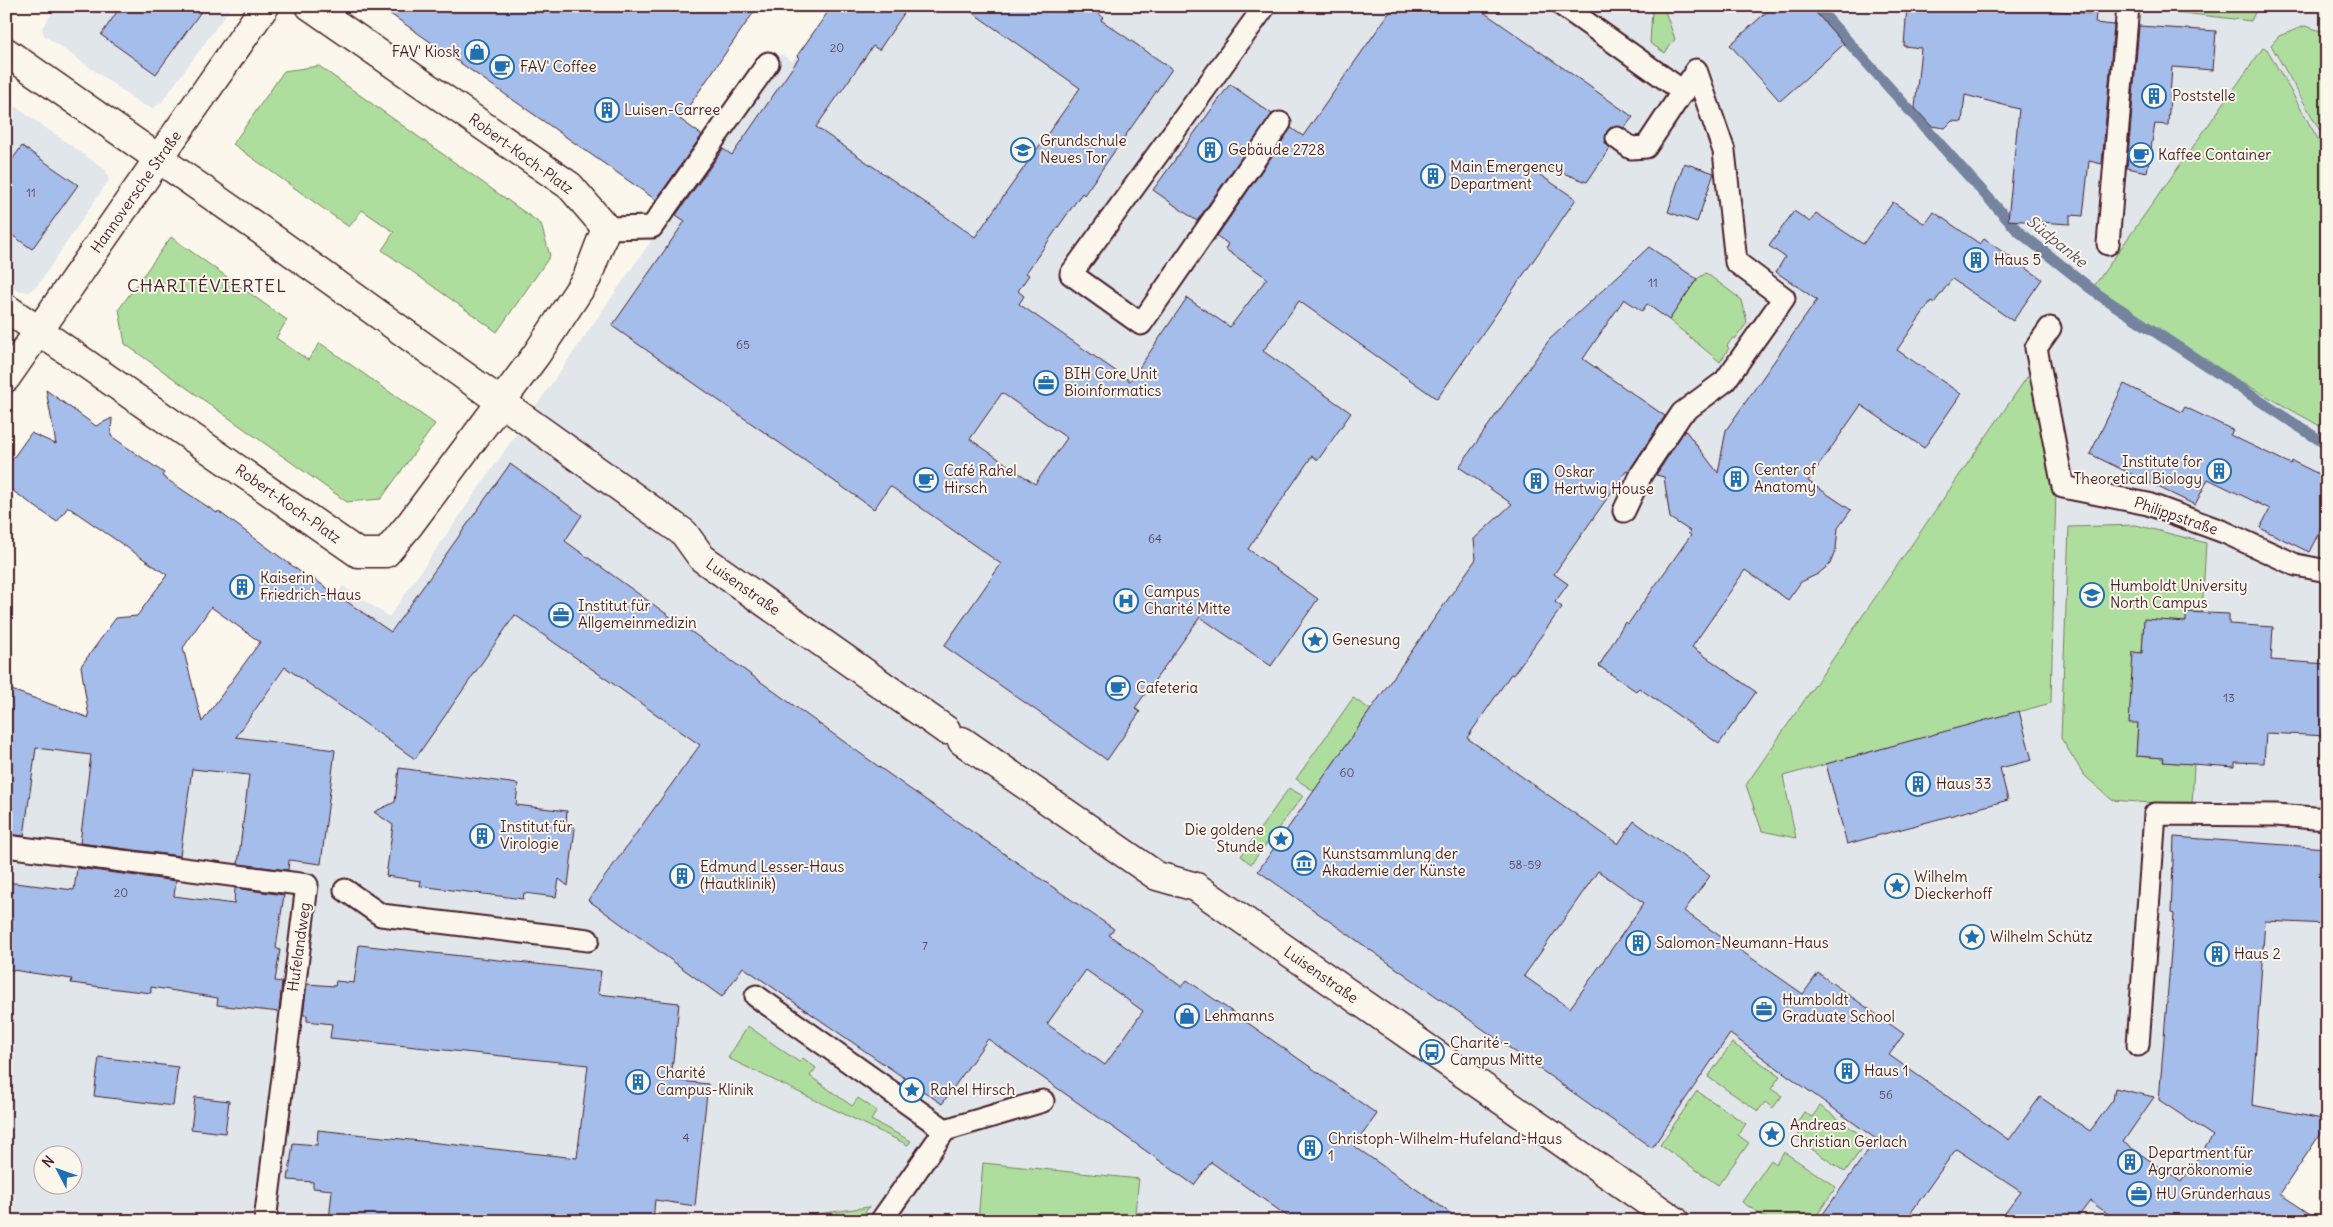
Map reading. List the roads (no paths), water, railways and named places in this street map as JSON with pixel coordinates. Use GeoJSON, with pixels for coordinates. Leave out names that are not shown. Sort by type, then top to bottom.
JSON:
{"type":"FeatureCollection","features":[{"type":"Feature","properties":{"kind":"street","name":"Hannoversche Straße"},"geometry":{"type":"LineString","coordinates":[[6,378],[265,6]]}},
{"type":"Feature","properties":{"kind":"street","name":"Robert-Koch-Platz"},"geometry":{"type":"LineString","coordinates":[[39,331],[358,553],[386,553],[410,524],[499,401],[527,368],[587,278],[606,228],[570,186],[310,6]]}},
{"type":"Feature","properties":{"kind":"street"},"geometry":{"type":"LineString","coordinates":[[6,52],[159,158],[499,401]]}},
{"type":"Feature","properties":{"kind":"street"},"geometry":{"type":"LineString","coordinates":[[6,308],[39,331]]}},
{"type":"Feature","properties":{"kind":"street","name":"Luisenstraße"},"geometry":{"type":"LineString","coordinates":[[499,401],[684,534],[702,558],[954,735],[1157,876],[1196,887],[1675,1221]]}},
{"type":"Feature","properties":{"kind":"lane"},"geometry":{"type":"LineString","coordinates":[[1265,6],[1071,274],[1141,324],[1280,123]]}},
{"type":"Feature","properties":{"kind":"lane"},"geometry":{"type":"LineString","coordinates":[[1562,6],[1684,92]]}},
{"type":"Feature","properties":{"kind":"lane"},"geometry":{"type":"LineString","coordinates":[[2108,244],[2128,6]]}},
{"type":"Feature","properties":{"kind":"lane"},"geometry":{"type":"LineString","coordinates":[[606,228],[652,227],[768,63]]}},
{"type":"Feature","properties":{"kind":"lane"},"geometry":{"type":"LineString","coordinates":[[1617,138],[1631,148],[1646,147],[1684,92],[1696,70],[1724,151],[1736,262],[1784,298],[1725,381],[1682,413],[1642,473],[1624,511]]}},
{"type":"Feature","properties":{"kind":"lane","name":"Philippstraße"},"geometry":{"type":"LineString","coordinates":[[2050,328],[2036,348],[2063,487],[2148,504],[2224,532],[2296,565],[2327,571]]}},
{"type":"Feature","properties":{"kind":"lane"},"geometry":{"type":"LineString","coordinates":[[2138,1045],[2155,814],[2276,814],[2327,819]]}},
{"type":"Feature","properties":{"kind":"lane","name":"Hufelandweg"},"geometry":{"type":"LineString","coordinates":[[6,846],[308,885],[265,1221]]}},
{"type":"Feature","properties":{"kind":"lane"},"geometry":{"type":"LineString","coordinates":[[345,890],[381,915],[588,940]]}},
{"type":"Feature","properties":{"kind":"lane"},"geometry":{"type":"LineString","coordinates":[[756,996],[945,1130]]}},
{"type":"Feature","properties":{"kind":"lane"},"geometry":{"type":"LineString","coordinates":[[881,1221],[945,1130],[1042,1101]]}},
{"type":"Feature","properties":{"kind":"waterway","name":"Südpanke"},"geometry":{"type":"LineString","coordinates":[[1816,6],[2018,231],[2099,295],[2327,445]]}},
{"type":"Feature","properties":{"kind":"place","name":"FAV' Kiosk"},"geometry":{"type":"Point","coordinates":[477,52]}},
{"type":"Feature","properties":{"kind":"place","name":"FAV' Coffee"},"geometry":{"type":"Point","coordinates":[502,67]}},
{"type":"Feature","properties":{"kind":"place","name":"Poststelle"},"geometry":{"type":"Point","coordinates":[2154,96]}},
{"type":"Feature","properties":{"kind":"place","name":"Luisen-Carree"},"geometry":{"type":"Point","coordinates":[607,110]}},
{"type":"Feature","properties":{"kind":"place","name":"Grundschule Neues Tor"},"geometry":{"type":"Point","coordinates":[1023,150]}},
{"type":"Feature","properties":{"kind":"place","name":"Gebäude 2728"},"geometry":{"type":"Point","coordinates":[1210,150]}},
{"type":"Feature","properties":{"kind":"place","name":"Kaffee Container"},"geometry":{"type":"Point","coordinates":[2141,155]}},
{"type":"Feature","properties":{"kind":"place","name":"Main Emergency Department"},"geometry":{"type":"Point","coordinates":[1433,176]}},
{"type":"Feature","properties":{"kind":"place","name":"Haus 5"},"geometry":{"type":"Point","coordinates":[1976,260]}},
{"type":"Feature","properties":{"kind":"place","name":"BIH Core Unit Bioinformatics"},"geometry":{"type":"Point","coordinates":[1046,383]}},
{"type":"Feature","properties":{"kind":"place","name":"Institute for Theoretical Biology"},"geometry":{"type":"Point","coordinates":[2219,471]}},
{"type":"Feature","properties":{"kind":"place","name":"Center of Anatomy"},"geometry":{"type":"Point","coordinates":[1736,479]}},
{"type":"Feature","properties":{"kind":"place","name":"Café Rahel Hirsch"},"geometry":{"type":"Point","coordinates":[926,480]}},
{"type":"Feature","properties":{"kind":"place","name":"Oskar Hertwig House"},"geometry":{"type":"Point","coordinates":[1536,481]}},
{"type":"Feature","properties":{"kind":"place","name":"Kaiserin Friedrich-Haus"},"geometry":{"type":"Point","coordinates":[242,587]}},
{"type":"Feature","properties":{"kind":"place","name":"Humboldt University North Campus"},"geometry":{"type":"Point","coordinates":[2092,595]}},
{"type":"Feature","properties":{"kind":"place","name":"Campus Charité Mitte"},"geometry":{"type":"Point","coordinates":[1126,601]}},
{"type":"Feature","properties":{"kind":"place","name":"Institut für Allgemeinmedizin"},"geometry":{"type":"Point","coordinates":[561,615]}},
{"type":"Feature","properties":{"kind":"place","name":"Genesung"},"geometry":{"type":"Point","coordinates":[1315,640]}},
{"type":"Feature","properties":{"kind":"place","name":"Cafeteria"},"geometry":{"type":"Point","coordinates":[1118,688]}},
{"type":"Feature","properties":{"kind":"place","name":"Haus 33"},"geometry":{"type":"Point","coordinates":[1918,784]}},
{"type":"Feature","properties":{"kind":"place","name":"Institut für Virologie"},"geometry":{"type":"Point","coordinates":[482,836]}},
{"type":"Feature","properties":{"kind":"place","name":"Die goldene Stunde"},"geometry":{"type":"Point","coordinates":[1281,839]}},
{"type":"Feature","properties":{"kind":"place","name":"Kunstsammlung der Akademie der Künste"},"geometry":{"type":"Point","coordinates":[1304,863]}},
{"type":"Feature","properties":{"kind":"place","name":"Edmund Lesser-Haus (Hautklinik)"},"geometry":{"type":"Point","coordinates":[682,876]}},
{"type":"Feature","properties":{"kind":"place","name":"Wilhelm Dieckerhoff"},"geometry":{"type":"Point","coordinates":[1897,886]}},
{"type":"Feature","properties":{"kind":"place","name":"Wilhelm Schütz"},"geometry":{"type":"Point","coordinates":[1972,937]}},
{"type":"Feature","properties":{"kind":"place","name":"Salomon-Neumann-Haus"},"geometry":{"type":"Point","coordinates":[1638,943]}},
{"type":"Feature","properties":{"kind":"place","name":"Haus 2"},"geometry":{"type":"Point","coordinates":[2217,954]}},
{"type":"Feature","properties":{"kind":"place","name":"Humboldt Graduate School"},"geometry":{"type":"Point","coordinates":[1764,1009]}},
{"type":"Feature","properties":{"kind":"place","name":"Lehmanns"},"geometry":{"type":"Point","coordinates":[1187,1016]}},
{"type":"Feature","properties":{"kind":"place","name":"Charité - Campus Mitte"},"geometry":{"type":"Point","coordinates":[1432,1052]}},
{"type":"Feature","properties":{"kind":"place","name":"Haus 1"},"geometry":{"type":"Point","coordinates":[1847,1071]}},
{"type":"Feature","properties":{"kind":"place","name":"Charité Campus-Klinik"},"geometry":{"type":"Point","coordinates":[638,1082]}},
{"type":"Feature","properties":{"kind":"place","name":"Rahel Hirsch"},"geometry":{"type":"Point","coordinates":[912,1090]}},
{"type":"Feature","properties":{"kind":"place","name":"Andreas Christian Gerlach"},"geometry":{"type":"Point","coordinates":[1772,1134]}},
{"type":"Feature","properties":{"kind":"place","name":"Christoph-Wilhelm-Hufeland-Haus 1"},"geometry":{"type":"Point","coordinates":[1310,1148]}},
{"type":"Feature","properties":{"kind":"place","name":"Department für Agrarökonomie"},"geometry":{"type":"Point","coordinates":[2130,1162]}},
{"type":"Feature","properties":{"kind":"place","name":"HU Gründerhaus"},"geometry":{"type":"Point","coordinates":[2139,1194]}},
{"type":"Feature","properties":{"kind":"district","name":"CHARITÉVIERTEL"},"geometry":{"type":"Point","coordinates":[207,286]}}]}
